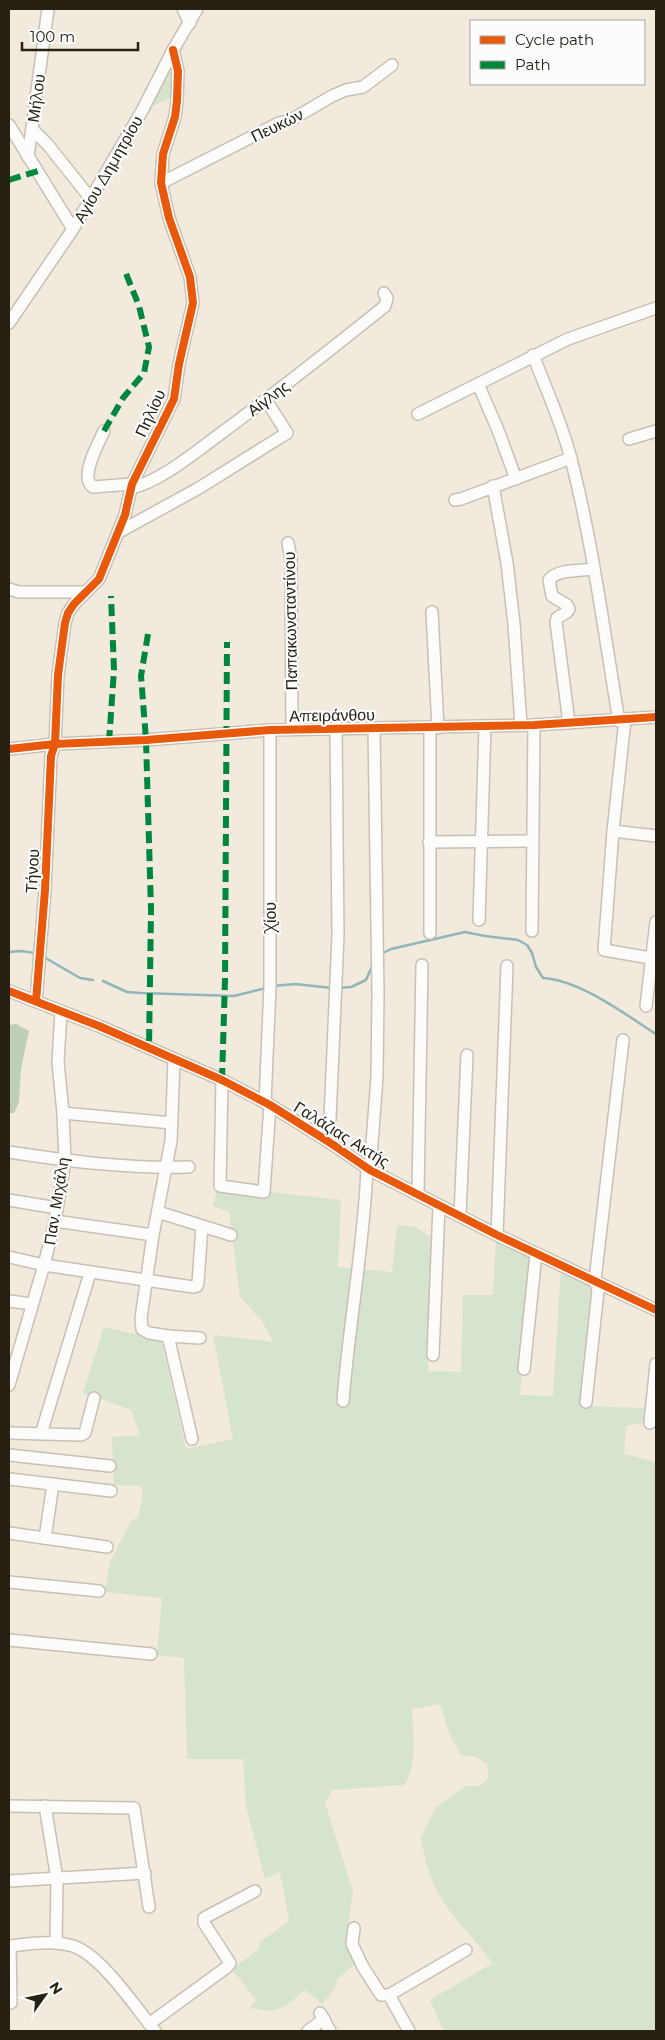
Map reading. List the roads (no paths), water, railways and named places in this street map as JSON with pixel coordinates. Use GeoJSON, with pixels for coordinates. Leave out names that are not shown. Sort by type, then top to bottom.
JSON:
{"type":"FeatureCollection","features":[{"type":"Feature","properties":{"kind":"street","name":"Μήλου"},"geometry":{"type":"LineString","coordinates":[[28,157],[48,9]]}},
{"type":"Feature","properties":{"kind":"street"},"geometry":{"type":"LineString","coordinates":[[183,9],[190,23]]}},
{"type":"Feature","properties":{"kind":"street","name":"Αγίου Δημητρίου"},"geometry":{"type":"LineString","coordinates":[[9,323],[74,229],[143,109],[173,50],[197,9]]}},
{"type":"Feature","properties":{"kind":"street","name":"Πηλίου"},"geometry":{"type":"LineString","coordinates":[[55,744],[58,675],[68,613],[74,604],[99,579],[119,532],[132,486],[174,399],[179,364],[193,303],[190,277],[169,218],[161,184],[163,154],[175,117],[177,101],[178,71],[173,50]]}},
{"type":"Feature","properties":{"kind":"street","name":"Πευκών"},"geometry":{"type":"LineString","coordinates":[[161,184],[279,123],[300,115],[332,96],[346,90],[363,87],[392,65]]}},
{"type":"Feature","properties":{"kind":"street"},"geometry":{"type":"LineString","coordinates":[[9,125],[74,229]]}},
{"type":"Feature","properties":{"kind":"street"},"geometry":{"type":"LineString","coordinates":[[32,129],[48,145],[91,199]]}},
{"type":"Feature","properties":{"kind":"street","name":"Αίγλης"},"geometry":{"type":"LineString","coordinates":[[104,431],[90,465],[87,480],[90,485],[93,488],[132,486],[148,482],[172,468],[266,400],[385,306],[387,298],[384,293]]}},
{"type":"Feature","properties":{"kind":"street"},"geometry":{"type":"LineString","coordinates":[[418,414],[568,339],[656,308]]}},
{"type":"Feature","properties":{"kind":"street"},"geometry":{"type":"LineString","coordinates":[[533,356],[562,428],[571,458],[622,720],[604,950],[654,959]]}},
{"type":"Feature","properties":{"kind":"street"},"geometry":{"type":"LineString","coordinates":[[478,384],[516,479]]}},
{"type":"Feature","properties":{"kind":"street"},"geometry":{"type":"LineString","coordinates":[[119,532],[199,488],[287,433],[266,400]]}},
{"type":"Feature","properties":{"kind":"street"},"geometry":{"type":"LineString","coordinates":[[629,439],[656,431]]}},
{"type":"Feature","properties":{"kind":"street"},"geometry":{"type":"LineString","coordinates":[[455,500],[571,458]]}},
{"type":"Feature","properties":{"kind":"street"},"geometry":{"type":"LineString","coordinates":[[493,486],[507,563],[514,624],[521,725]]}},
{"type":"Feature","properties":{"kind":"street","name":"Παπακωνσταντίνου"},"geometry":{"type":"LineString","coordinates":[[288,543],[291,559],[292,729]]}},
{"type":"Feature","properties":{"kind":"street"},"geometry":{"type":"LineString","coordinates":[[569,723],[556,622],[557,618],[569,609],[567,605],[552,596],[549,580],[558,573],[593,569]]}},
{"type":"Feature","properties":{"kind":"street"},"geometry":{"type":"LineString","coordinates":[[9,589],[19,592],[86,592]]}},
{"type":"Feature","properties":{"kind":"street"},"geometry":{"type":"LineString","coordinates":[[430,933],[430,842],[434,728],[432,612]]}},
{"type":"Feature","properties":{"kind":"street","name":"Απειράνθου"},"geometry":{"type":"LineString","coordinates":[[9,749],[55,744],[146,740],[270,730],[485,727],[656,717]]}},
{"type":"Feature","properties":{"kind":"street"},"geometry":{"type":"LineString","coordinates":[[532,931],[534,725]]}},
{"type":"Feature","properties":{"kind":"street"},"geometry":{"type":"LineString","coordinates":[[479,920],[485,727]]}},
{"type":"Feature","properties":{"kind":"street"},"geometry":{"type":"LineString","coordinates":[[329,1142],[338,935],[336,729]]}},
{"type":"Feature","properties":{"kind":"street"},"geometry":{"type":"LineString","coordinates":[[343,1401],[356,1276],[363,1233],[377,1078],[378,993],[374,729]]}},
{"type":"Feature","properties":{"kind":"street","name":"Χίου"},"geometry":{"type":"LineString","coordinates":[[222,1080],[220,1186],[264,1192],[270,987],[270,730]]}},
{"type":"Feature","properties":{"kind":"street","name":"Τήνου"},"geometry":{"type":"LineString","coordinates":[[36,1001],[45,890],[51,756],[55,744]]}},
{"type":"Feature","properties":{"kind":"street"},"geometry":{"type":"LineString","coordinates":[[613,831],[656,836]]}},
{"type":"Feature","properties":{"kind":"street"},"geometry":{"type":"LineString","coordinates":[[430,842],[532,841]]}},
{"type":"Feature","properties":{"kind":"street"},"geometry":{"type":"LineString","coordinates":[[646,1006],[654,959],[656,922]]}},
{"type":"Feature","properties":{"kind":"street"},"geometry":{"type":"LineString","coordinates":[[418,1193],[422,965]]}},
{"type":"Feature","properties":{"kind":"street"},"geometry":{"type":"LineString","coordinates":[[497,1235],[507,966]]}},
{"type":"Feature","properties":{"kind":"street","name":"Γαλάζιας Ακτής"},"geometry":{"type":"LineString","coordinates":[[9,991],[99,1026],[222,1080],[267,1104],[369,1169],[497,1235],[656,1310]]}},
{"type":"Feature","properties":{"kind":"street","name":"Παν. Μιχάλη"},"geometry":{"type":"LineString","coordinates":[[9,1380],[21,1347],[44,1265],[55,1221],[65,1161],[58,1062],[61,1012]]}},
{"type":"Feature","properties":{"kind":"street"},"geometry":{"type":"LineString","coordinates":[[586,1402],[598,1291],[595,1280],[623,1040]]}},
{"type":"Feature","properties":{"kind":"street"},"geometry":{"type":"LineString","coordinates":[[460,1215],[467,1055]]}},
{"type":"Feature","properties":{"kind":"street"},"geometry":{"type":"LineString","coordinates":[[174,1060],[172,1123],[167,1168],[153,1236],[141,1318],[142,1329],[149,1333],[168,1336],[200,1338]]}},
{"type":"Feature","properties":{"kind":"street"},"geometry":{"type":"LineString","coordinates":[[63,1112],[172,1123]]}},
{"type":"Feature","properties":{"kind":"street"},"geometry":{"type":"LineString","coordinates":[[9,1152],[65,1161],[167,1168],[189,1167]]}},
{"type":"Feature","properties":{"kind":"street"},"geometry":{"type":"LineString","coordinates":[[9,1200],[57,1208]]}},
{"type":"Feature","properties":{"kind":"street"},"geometry":{"type":"LineString","coordinates":[[433,1355],[439,1206]]}},
{"type":"Feature","properties":{"kind":"street"},"geometry":{"type":"LineString","coordinates":[[158,1212],[231,1234]]}},
{"type":"Feature","properties":{"kind":"street"},"geometry":{"type":"LineString","coordinates":[[55,1221],[153,1236]]}},
{"type":"Feature","properties":{"kind":"street"},"geometry":{"type":"LineString","coordinates":[[9,1257],[44,1265],[194,1287],[197,1286],[202,1226]]}},
{"type":"Feature","properties":{"kind":"street"},"geometry":{"type":"LineString","coordinates":[[524,1369],[536,1254]]}},
{"type":"Feature","properties":{"kind":"street"},"geometry":{"type":"LineString","coordinates":[[41,1434],[90,1272]]}},
{"type":"Feature","properties":{"kind":"street"},"geometry":{"type":"LineString","coordinates":[[9,1300],[32,1304]]}},
{"type":"Feature","properties":{"kind":"street"},"geometry":{"type":"LineString","coordinates":[[168,1336],[192,1439]]}},
{"type":"Feature","properties":{"kind":"street"},"geometry":{"type":"LineString","coordinates":[[9,1344],[21,1347]]}},
{"type":"Feature","properties":{"kind":"street"},"geometry":{"type":"LineString","coordinates":[[650,1423],[656,1364]]}},
{"type":"Feature","properties":{"kind":"street"},"geometry":{"type":"LineString","coordinates":[[9,1433],[81,1435],[85,1433],[94,1398]]}},
{"type":"Feature","properties":{"kind":"street"},"geometry":{"type":"LineString","coordinates":[[9,1455],[110,1466]]}},
{"type":"Feature","properties":{"kind":"street"},"geometry":{"type":"LineString","coordinates":[[9,1479],[110,1491]]}},
{"type":"Feature","properties":{"kind":"street"},"geometry":{"type":"LineString","coordinates":[[45,1538],[53,1484]]}},
{"type":"Feature","properties":{"kind":"street"},"geometry":{"type":"LineString","coordinates":[[9,1533],[107,1547]]}},
{"type":"Feature","properties":{"kind":"street"},"geometry":{"type":"LineString","coordinates":[[9,1582],[100,1591]]}},
{"type":"Feature","properties":{"kind":"street"},"geometry":{"type":"LineString","coordinates":[[9,1640],[151,1654]]}},
{"type":"Feature","properties":{"kind":"street"},"geometry":{"type":"LineString","coordinates":[[9,1806],[134,1808],[149,1908]]}},
{"type":"Feature","properties":{"kind":"street"},"geometry":{"type":"LineString","coordinates":[[45,1806],[57,1879],[56,1943]]}},
{"type":"Feature","properties":{"kind":"street"},"geometry":{"type":"LineString","coordinates":[[9,1881],[145,1873]]}},
{"type":"Feature","properties":{"kind":"street"},"geometry":{"type":"LineString","coordinates":[[11,2003],[9,1946],[56,1943],[76,1947],[90,1956],[115,1982],[152,2028],[230,1963],[204,1923],[204,1918],[255,1891]]}},
{"type":"Feature","properties":{"kind":"street"},"geometry":{"type":"LineString","coordinates":[[354,1928],[352,1944],[363,1967],[381,1995],[389,1995],[466,1950]]}},
{"type":"Feature","properties":{"kind":"street"},"geometry":{"type":"LineString","coordinates":[[389,1995],[409,2031]]}},
{"type":"Feature","properties":{"kind":"street"},"geometry":{"type":"LineString","coordinates":[[308,2031],[322,2016],[330,2031]]}},
{"type":"Feature","properties":{"kind":"waterway"},"geometry":{"type":"LineString","coordinates":[[381,954],[391,949],[465,932],[518,940],[527,945],[543,978],[557,980],[587,992],[617,1008],[656,1034]]}},
{"type":"Feature","properties":{"kind":"waterway"},"geometry":{"type":"LineString","coordinates":[[9,952],[35,953]]}},
{"type":"Feature","properties":{"kind":"waterway"},"geometry":{"type":"LineString","coordinates":[[42,956],[80,978],[93,980]]}},
{"type":"Feature","properties":{"kind":"waterway"},"geometry":{"type":"LineString","coordinates":[[338,988],[351,987],[366,980],[373,964]]}},
{"type":"Feature","properties":{"kind":"waterway"},"geometry":{"type":"LineString","coordinates":[[103,981],[127,992],[141,993],[234,996],[266,988]]}},
{"type":"Feature","properties":{"kind":"waterway"},"geometry":{"type":"LineString","coordinates":[[273,986],[295,984],[332,988]]}}]}
